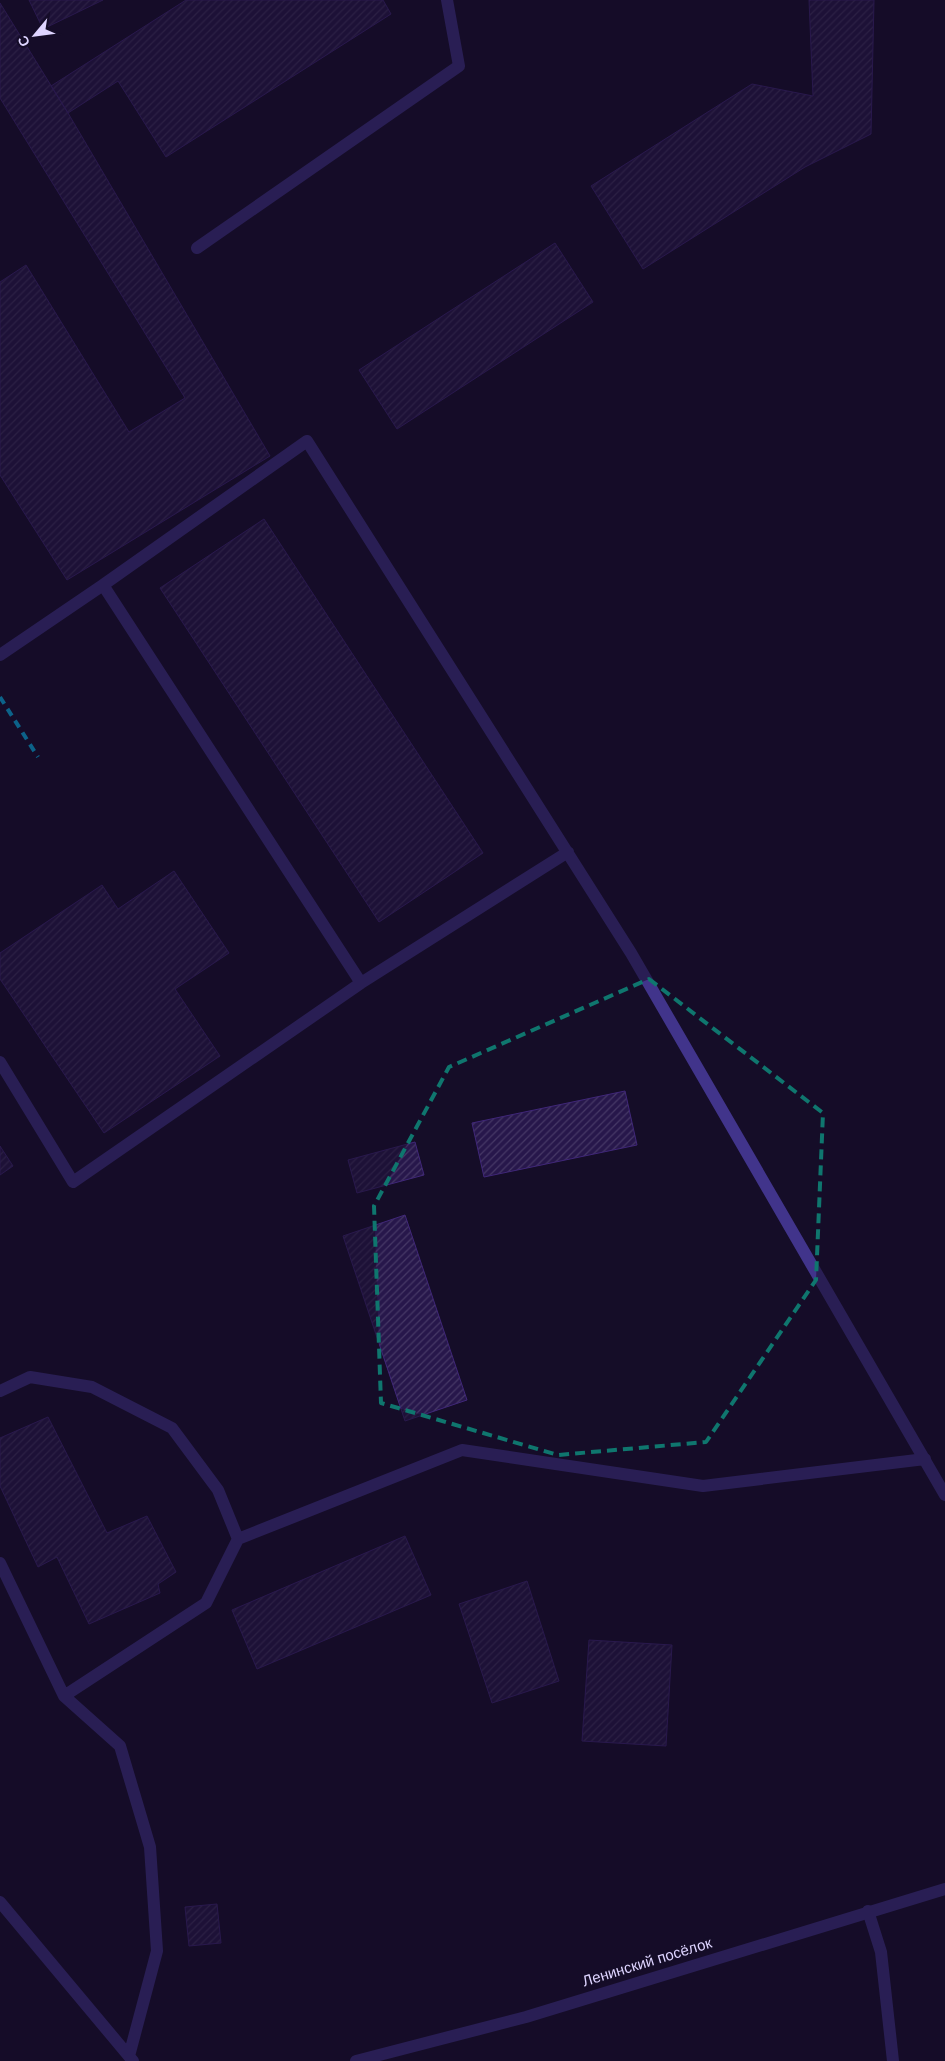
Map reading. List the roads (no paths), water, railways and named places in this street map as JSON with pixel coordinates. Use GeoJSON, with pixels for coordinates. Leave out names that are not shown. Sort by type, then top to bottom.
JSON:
{"type":"FeatureCollection","features":[{"type":"Feature","properties":{"kind":"street"},"geometry":{"type":"LineString","coordinates":[[197,248],[459,66],[447,0]]}},
{"type":"Feature","properties":{"kind":"street"},"geometry":{"type":"LineString","coordinates":[[0,655],[307,441],[631,953],[945,1495]]}},
{"type":"Feature","properties":{"kind":"street"},"geometry":{"type":"LineString","coordinates":[[103,585],[361,983]]}},
{"type":"Feature","properties":{"kind":"street"},"geometry":{"type":"LineString","coordinates":[[0,1062],[73,1182],[361,983],[568,852]]}},
{"type":"Feature","properties":{"kind":"street"},"geometry":{"type":"LineString","coordinates":[[0,1390],[30,1377],[92,1387],[172,1428],[218,1490],[238,1539]]}},
{"type":"Feature","properties":{"kind":"street"},"geometry":{"type":"LineString","coordinates":[[64,1696],[206,1603],[238,1539],[462,1450],[703,1486],[925,1460]]}},
{"type":"Feature","properties":{"kind":"street"},"geometry":{"type":"LineString","coordinates":[[0,1563],[64,1696],[120,1746],[150,1847],[158,1951],[131,2059]]}},
{"type":"Feature","properties":{"kind":"street","name":"Ленинский посёлок"},"geometry":{"type":"LineString","coordinates":[[356,2061],[526,2017],[945,1889]]}},
{"type":"Feature","properties":{"kind":"street"},"geometry":{"type":"LineString","coordinates":[[0,1902],[131,2059]]}},
{"type":"Feature","properties":{"kind":"street"},"geometry":{"type":"LineString","coordinates":[[868,1911],[881,1952],[893,2061]]}},
{"type":"Feature","properties":{"kind":"railway"},"geometry":{"type":"LineString","coordinates":[[0,697],[38,757]]}}]}
